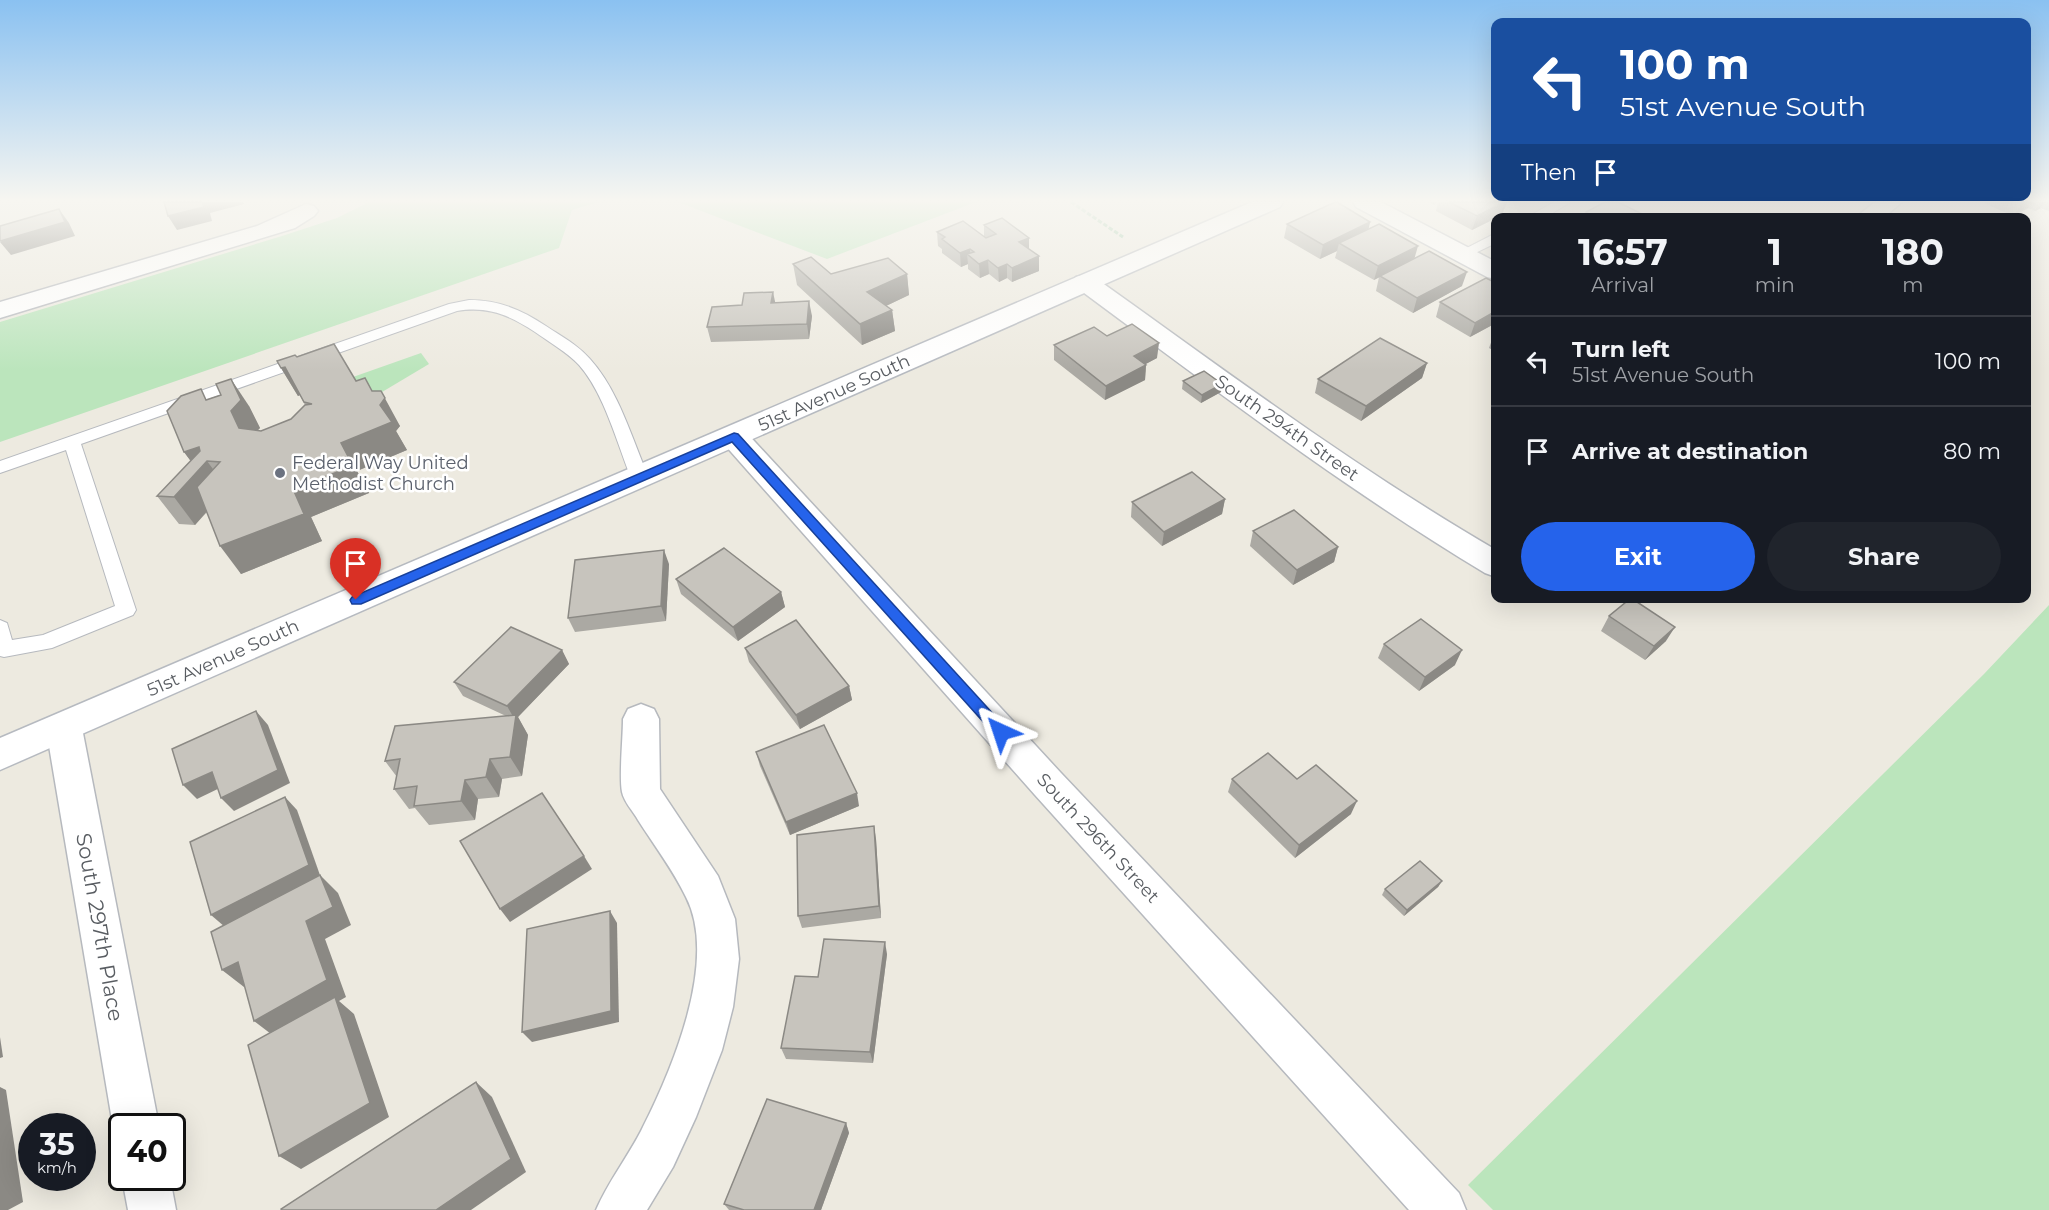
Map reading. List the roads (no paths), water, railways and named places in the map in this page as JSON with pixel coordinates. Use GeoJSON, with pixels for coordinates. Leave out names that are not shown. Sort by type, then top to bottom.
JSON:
{"type":"FeatureCollection","features":[{"type":"Feature","properties":{"kind":"street"},"geometry":{"type":"LineString","coordinates":[[0,310],[173,258]]}},
{"type":"Feature","properties":{"kind":"street","name":"51st Avenue South"},"geometry":{"type":"LineString","coordinates":[[0,755],[1141,258]]}},
{"type":"Feature","properties":{"kind":"street"},"geometry":{"type":"LineString","coordinates":[[1470,258],[1491,269]]}},
{"type":"Feature","properties":{"kind":"street","name":"South 294th Street"},"geometry":{"type":"LineString","coordinates":[[1085,282],[1326,457],[1439,532],[1491,562]]}},
{"type":"Feature","properties":{"kind":"street","name":"South 296th Street"},"geometry":{"type":"LineString","coordinates":[[734,437],[1048,784],[1442,1210]]}},
{"type":"Feature","properties":{"kind":"street"},"geometry":{"type":"LineString","coordinates":[[620,1210],[656,1150],[692,1071],[711,1007],[718,959],[715,919],[704,889],[641,792],[641,719]]}},
{"type":"Feature","properties":{"kind":"street","name":"South 297th Place"},"geometry":{"type":"LineString","coordinates":[[64,728],[134,1113]]}},
{"type":"Feature","properties":{"kind":"street"},"geometry":{"type":"LineString","coordinates":[[148,1191],[152,1210]]}},
{"type":"Feature","properties":{"kind":"lane"},"geometry":{"type":"LineString","coordinates":[[0,467],[454,307],[484,303],[512,311],[527,319],[588,366],[640,478]]}},
{"type":"Feature","properties":{"kind":"lane"},"geometry":{"type":"LineString","coordinates":[[0,628],[2,655],[45,642],[126,610],[72,442]]}},
{"type":"Feature","properties":{"kind":"place","name":"Federal Way United Methodist Church"},"geometry":{"type":"Point","coordinates":[280,473]}}]}
